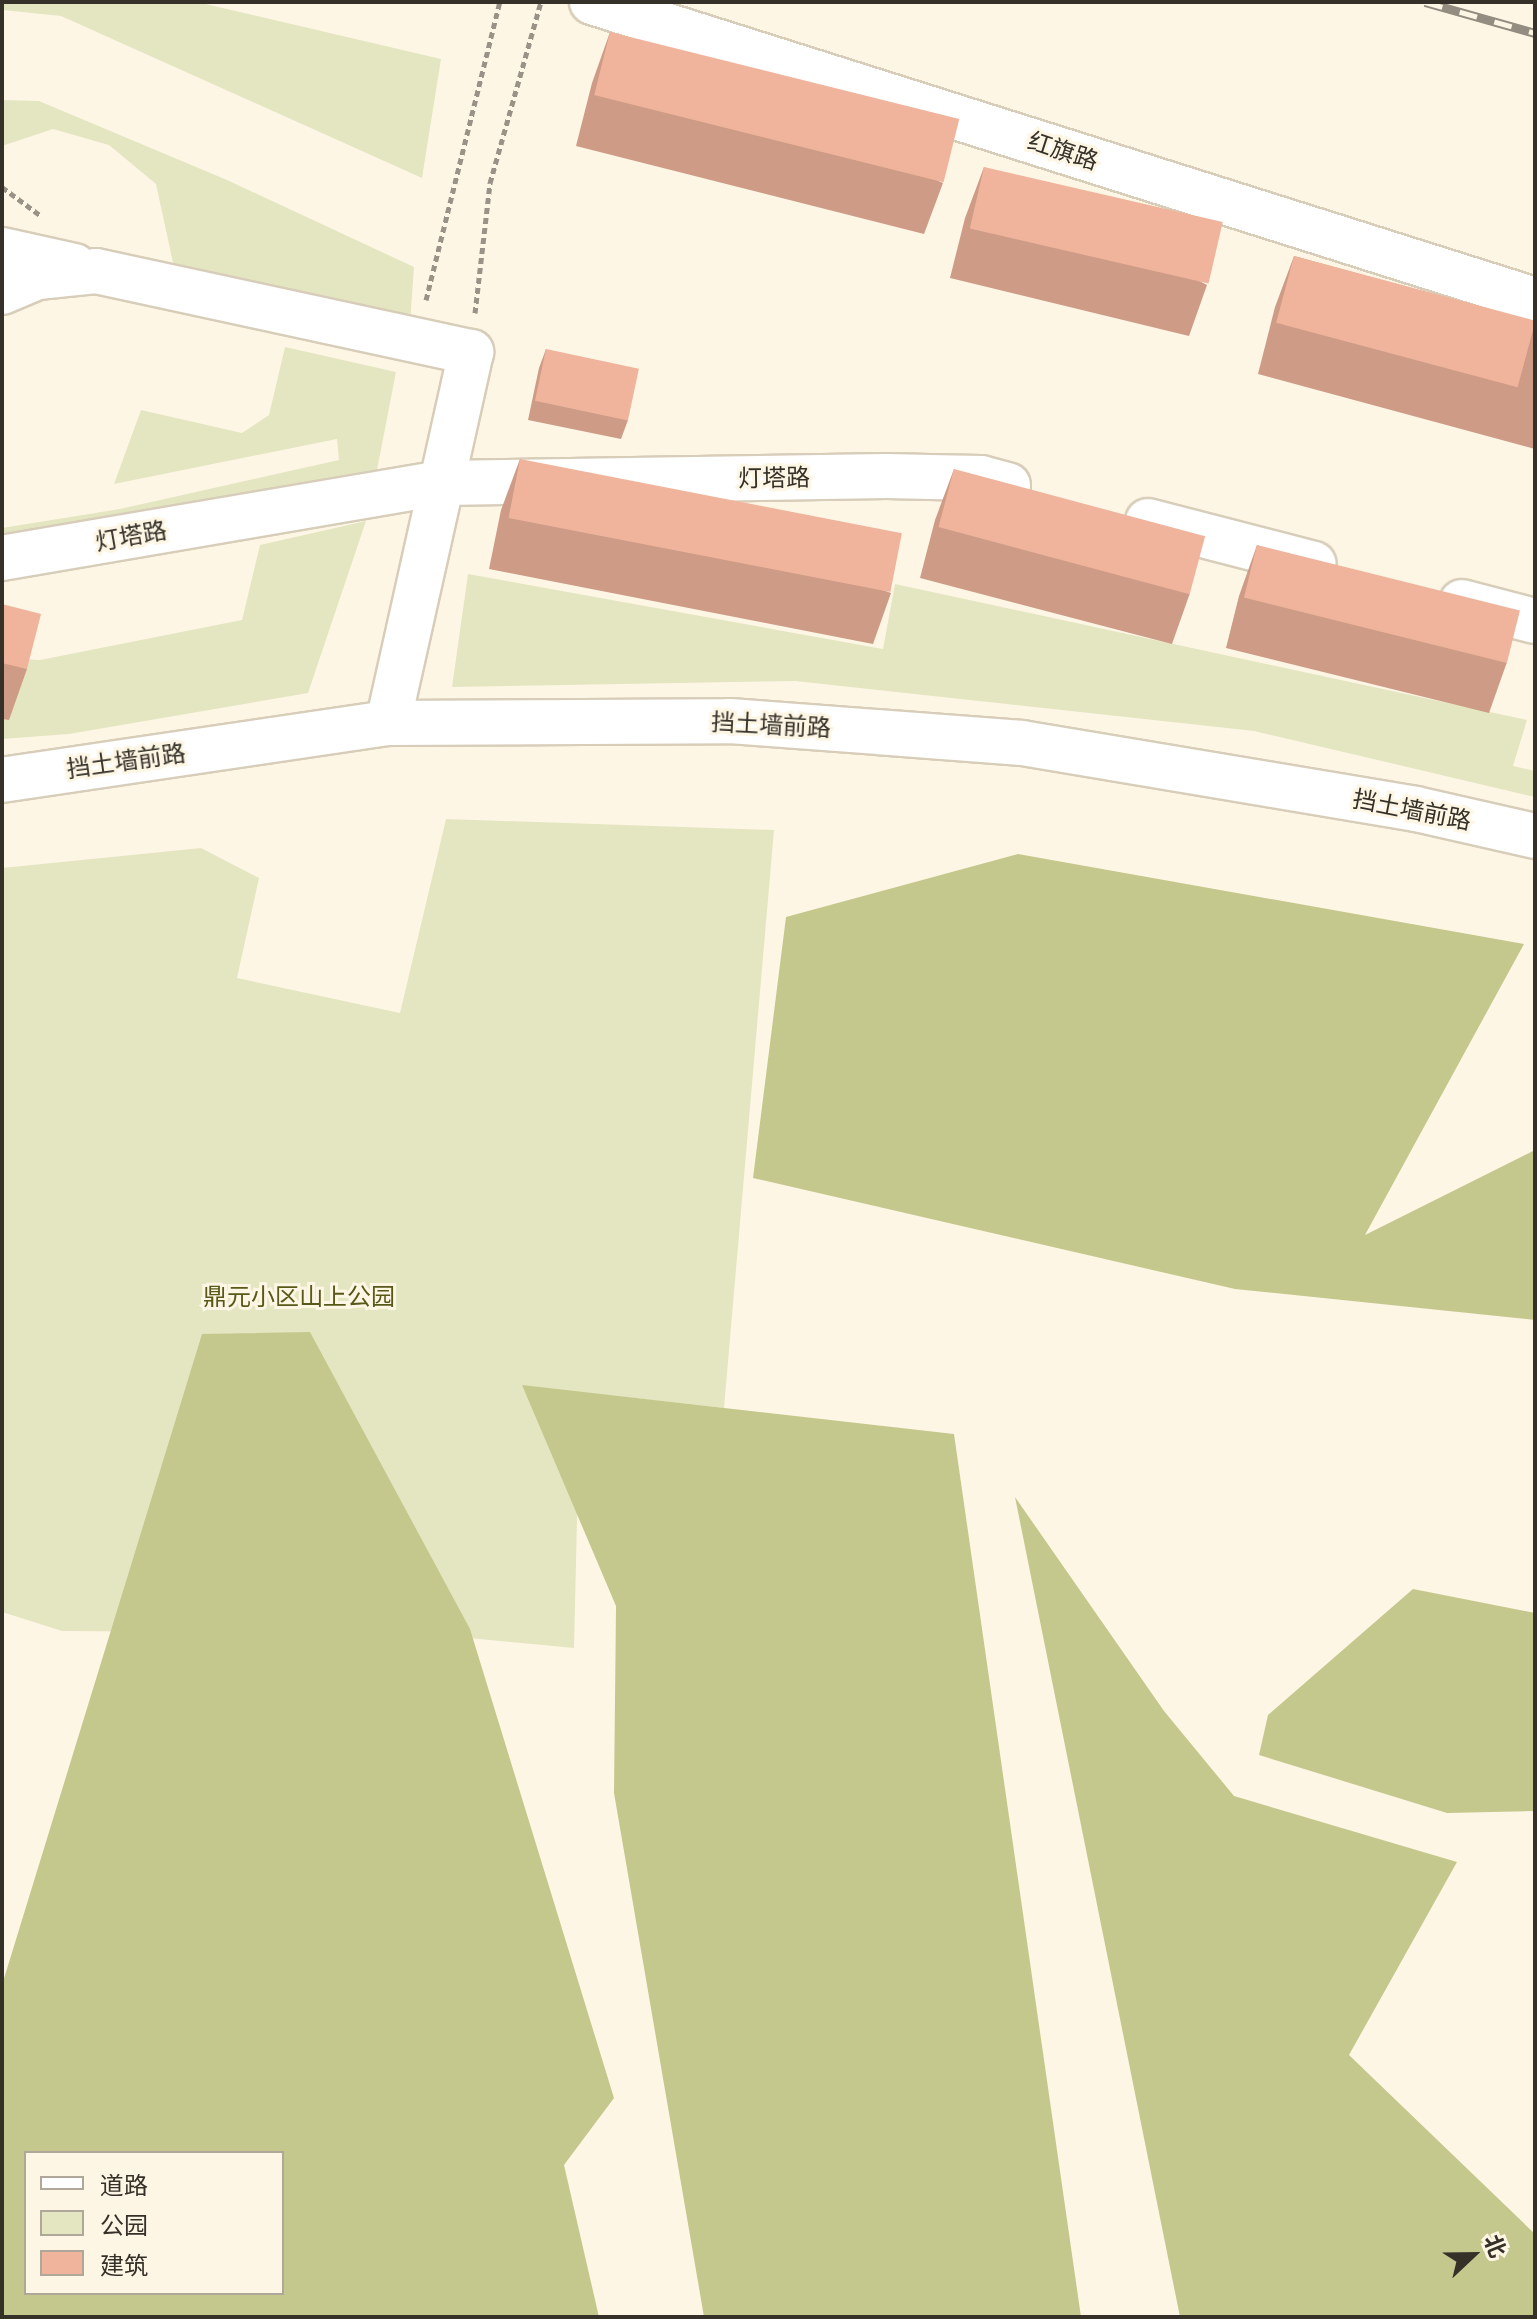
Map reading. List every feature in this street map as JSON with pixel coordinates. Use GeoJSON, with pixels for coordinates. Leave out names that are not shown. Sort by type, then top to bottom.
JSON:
{"type":"FeatureCollection","features":[{"type":"Feature","properties":{"kind":"street","name":"红旗路"},"geometry":{"type":"LineString","coordinates":[[592,2],[1535,300]]}},
{"type":"Feature","properties":{"kind":"street"},"geometry":{"type":"LineString","coordinates":[[2,250],[471,352],[388,723]]}},
{"type":"Feature","properties":{"kind":"street"},"geometry":{"type":"LineString","coordinates":[[2,292],[38,277],[96,271]]}},
{"type":"Feature","properties":{"kind":"street","name":"灯塔路"},"geometry":{"type":"LineString","coordinates":[[2,558],[442,483],[886,476],[981,478],[1042,494]]}},
{"type":"Feature","properties":{"kind":"street"},"geometry":{"type":"LineString","coordinates":[[1104,510],[1350,573]]}},
{"type":"Feature","properties":{"kind":"street"},"geometry":{"type":"LineString","coordinates":[[1427,593],[1535,621]]}},
{"type":"Feature","properties":{"kind":"street","name":"挡土墙前路"},"geometry":{"type":"LineString","coordinates":[[2,780],[388,723],[730,721],[1022,743],[1416,809],[1535,836]]}},
{"type":"Feature","properties":{"kind":"path"},"geometry":{"type":"LineString","coordinates":[[416,340],[500,2]]}},
{"type":"Feature","properties":{"kind":"path"},"geometry":{"type":"LineString","coordinates":[[471,352],[490,183],[541,2]]}},
{"type":"Feature","properties":{"kind":"green space"},"geometry":{"type":"Polygon","coordinates":[[[2,2],[197,2],[441,59],[422,178],[61,16],[2,10],[2,2]]]}},
{"type":"Feature","properties":{"kind":"green space"},"geometry":{"type":"Polygon","coordinates":[[[2,100],[39,101],[227,180],[414,267],[410,324],[175,272],[156,184],[109,145],[53,129],[2,146],[2,100]]]}},
{"type":"Feature","properties":{"kind":"green space"},"geometry":{"type":"Polygon","coordinates":[[[285,347],[396,372],[377,470],[2,548],[2,528],[120,509],[339,460],[337,439],[114,484],[141,410],[242,433],[269,415],[285,347]]]}},
{"type":"Feature","properties":{"kind":"green space"},"geometry":{"type":"Polygon","coordinates":[[[366,521],[308,693],[69,734],[2,739],[2,658],[40,660],[242,620],[260,545],[366,521]]]}},
{"type":"Feature","properties":{"kind":"green space"},"geometry":{"type":"Polygon","coordinates":[[[468,574],[883,649],[895,584],[1527,720],[1513,766],[1535,771],[1535,797],[1254,731],[795,681],[452,687],[468,574]]]}},
{"type":"Feature","properties":{"kind":"green space","name":"鼎元小区山上公园"},"geometry":{"type":"Polygon","coordinates":[[[446,819],[774,830],[724,1408],[580,1392],[574,1648],[427,1634],[62,1631],[2,1612],[2,868],[201,848],[259,878],[237,978],[400,1013],[446,819]]]}},
{"type":"Feature","properties":{"kind":"green space"},"geometry":{"type":"Polygon","coordinates":[[[1018,854],[1524,944],[1365,1235],[1535,1150],[1535,1320],[1235,1289],[753,1178],[786,917],[1018,854]]]}},
{"type":"Feature","properties":{"kind":"green space"},"geometry":{"type":"Polygon","coordinates":[[[310,1332],[470,1629],[614,2098],[564,2165],[599,2317],[2,2317],[2,1985],[202,1334],[310,1332]]]}},
{"type":"Feature","properties":{"kind":"green space"},"geometry":{"type":"Polygon","coordinates":[[[522,1385],[954,1434],[1081,2317],[704,2317],[614,1793],[616,1606],[522,1385]]]}},
{"type":"Feature","properties":{"kind":"green space"},"geometry":{"type":"Polygon","coordinates":[[[1015,1497],[1164,1711],[1234,1796],[1457,1862],[1349,2055],[1535,2234],[1535,2317],[1180,2317],[1015,1497]]]}},
{"type":"Feature","properties":{"kind":"green space"},"geometry":{"type":"Polygon","coordinates":[[[1413,1589],[1535,1613],[1535,1811],[1447,1813],[1259,1755],[1268,1715],[1413,1589]]]}},
{"type":"Feature","properties":{"kind":"building"},"geometry":{"type":"Polygon","coordinates":[[[610,32],[959,119],[944,182],[594,95],[610,32]]]}},
{"type":"Feature","properties":{"kind":"building"},"geometry":{"type":"Polygon","coordinates":[[[984,167],[1223,222],[1209,283],[970,228],[984,167]]]}},
{"type":"Feature","properties":{"kind":"building"},"geometry":{"type":"Polygon","coordinates":[[[1294,256],[1535,321],[1518,387],[1276,323],[1294,256]]]}},
{"type":"Feature","properties":{"kind":"building"},"geometry":{"type":"Polygon","coordinates":[[[546,349],[639,369],[628,421],[535,401],[546,349]]]}},
{"type":"Feature","properties":{"kind":"building"},"geometry":{"type":"Polygon","coordinates":[[[520,459],[902,533],[890,592],[509,518],[520,459]]]}},
{"type":"Feature","properties":{"kind":"building"},"geometry":{"type":"Polygon","coordinates":[[[954,469],[1205,536],[1190,594],[938,527],[954,469]]]}},
{"type":"Feature","properties":{"kind":"building"},"geometry":{"type":"Polygon","coordinates":[[[1257,545],[1520,611],[1507,663],[1244,597],[1257,545]]]}},
{"type":"Feature","properties":{"kind":"building"},"geometry":{"type":"Polygon","coordinates":[[[2,604],[41,614],[27,669],[2,663],[2,604]]]}},
{"type":"Feature","properties":{"kind":"railway"},"geometry":{"type":"LineString","coordinates":[[1425,2],[1535,33]]}}]}
